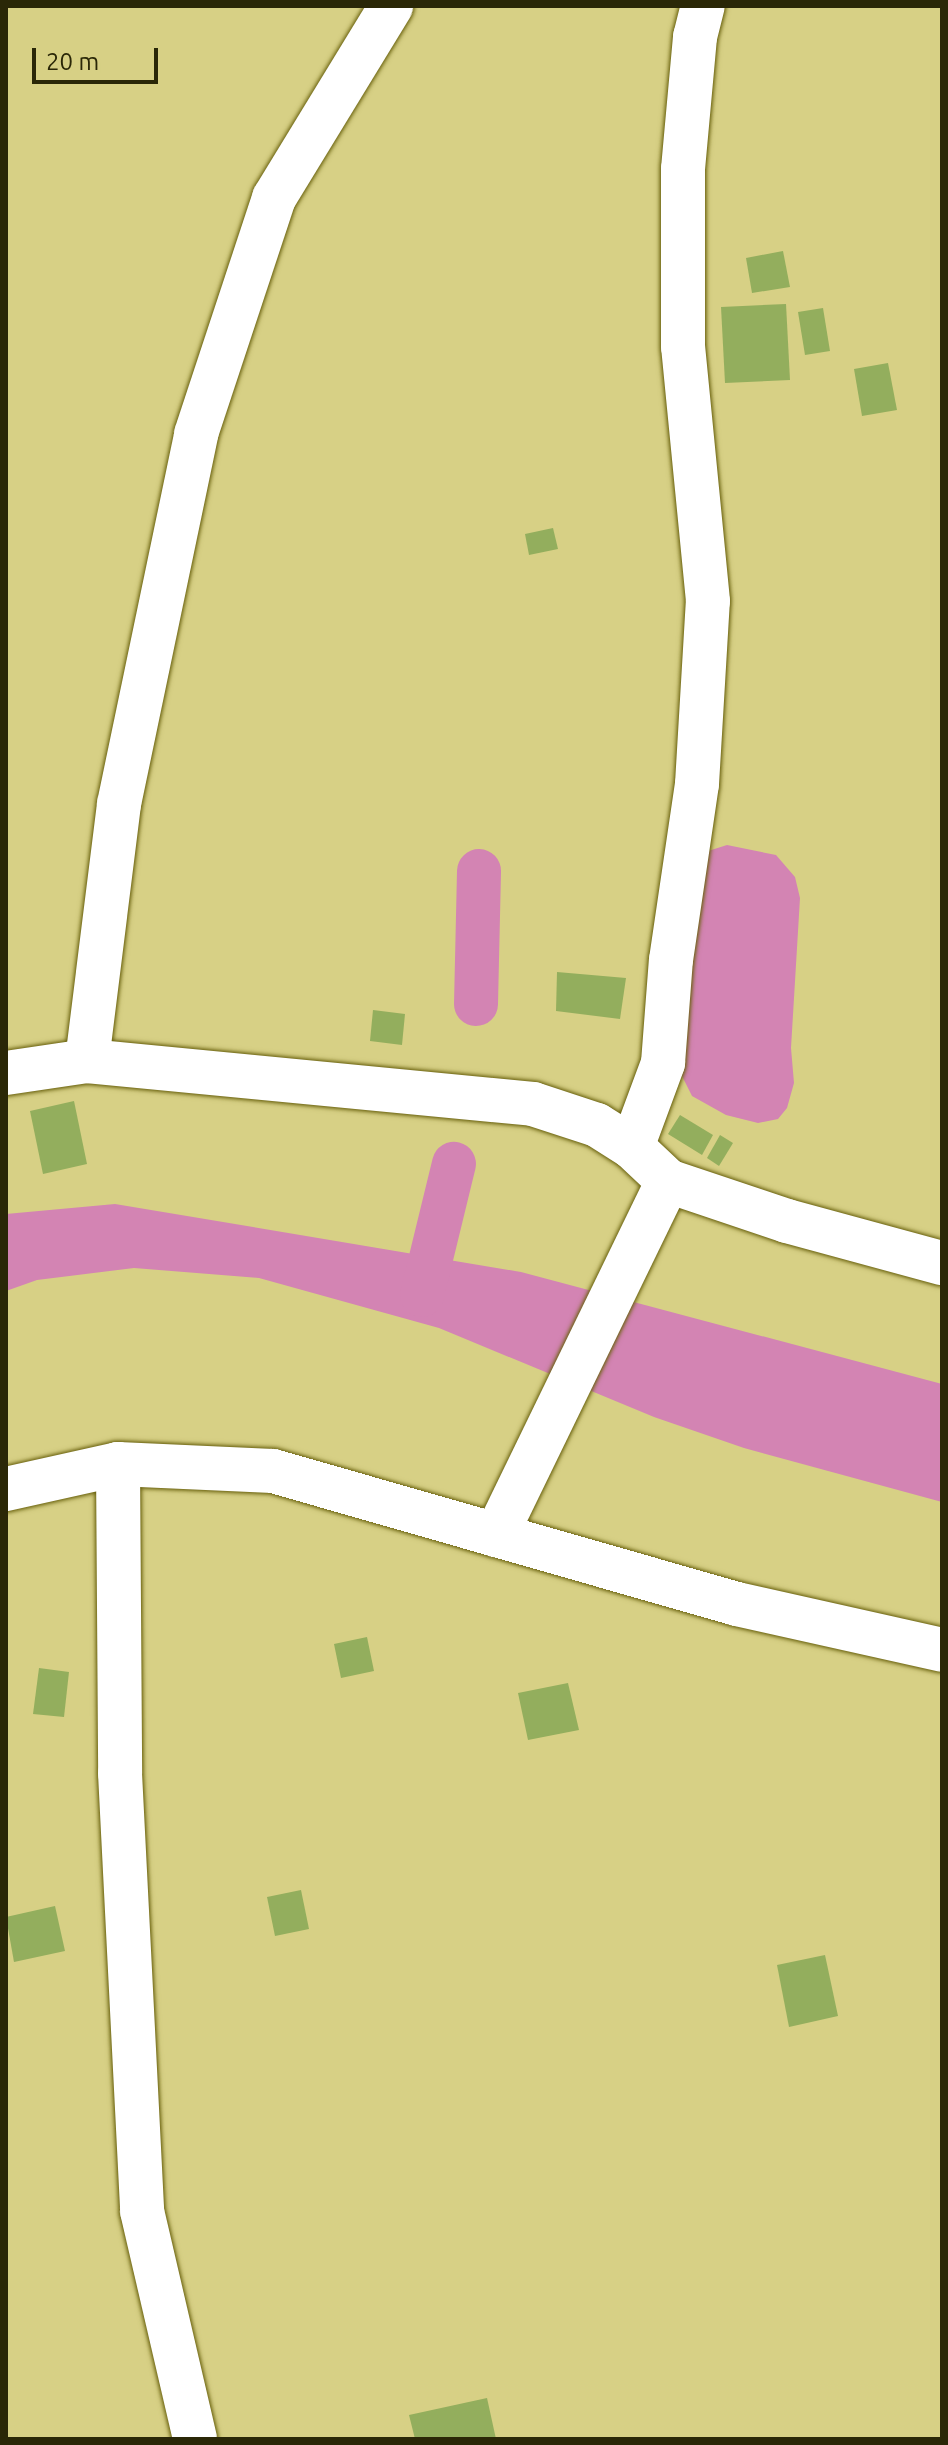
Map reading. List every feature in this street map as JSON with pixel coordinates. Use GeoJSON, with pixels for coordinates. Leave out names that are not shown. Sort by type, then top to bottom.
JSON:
{"type":"FeatureCollection","features":[{"type":"Feature","properties":{"kind":"street"},"geometry":{"type":"LineString","coordinates":[[87,1061],[119,804],[196,434],[274,198],[391,6]]}},
{"type":"Feature","properties":{"kind":"street"},"geometry":{"type":"LineString","coordinates":[[632,1147],[663,1063],[699,754],[708,601],[683,347],[683,169],[695,37],[703,6]]}},
{"type":"Feature","properties":{"kind":"street"},"geometry":{"type":"LineString","coordinates":[[6,1073],[87,1061],[533,1104],[597,1125],[632,1147],[668,1181],[787,1221],[942,1263]]}},
{"type":"Feature","properties":{"kind":"street"},"geometry":{"type":"LineString","coordinates":[[496,1535],[668,1181]]}},
{"type":"Feature","properties":{"kind":"street"},"geometry":{"type":"LineString","coordinates":[[118,1464],[120,1773],[142,2211],[195,2439]]}},
{"type":"Feature","properties":{"kind":"street"},"geometry":{"type":"LineString","coordinates":[[6,1489],[118,1464],[273,1471],[737,1604],[942,1650]]}},
{"type":"Feature","properties":{"kind":"shaded area"},"geometry":{"type":"Polygon","coordinates":[[[727,845],[776,855],[795,877],[800,898],[791,1048],[794,1083],[787,1108],[778,1119],[758,1123],[726,1115],[692,1096],[675,1062],[705,852],[727,845]]]}},
{"type":"Feature","properties":{"kind":"shaded area"},"geometry":{"type":"Polygon","coordinates":[[[115,1204],[521,1272],[942,1384],[942,1502],[744,1448],[654,1417],[439,1328],[259,1278],[134,1268],[37,1280],[6,1291],[6,1214],[115,1204]]]}},
{"type":"Feature","properties":{"kind":"building"},"geometry":{"type":"Polygon","coordinates":[[[783,251],[790,287],[752,293],[746,258],[783,251]]]}},
{"type":"Feature","properties":{"kind":"building"},"geometry":{"type":"Polygon","coordinates":[[[786,304],[790,380],[725,383],[721,307],[786,304]]]}},
{"type":"Feature","properties":{"kind":"building"},"geometry":{"type":"Polygon","coordinates":[[[823,308],[830,351],[805,355],[798,312],[823,308]]]}},
{"type":"Feature","properties":{"kind":"building"},"geometry":{"type":"Polygon","coordinates":[[[888,363],[897,410],[862,416],[854,369],[888,363]]]}},
{"type":"Feature","properties":{"kind":"building"},"geometry":{"type":"Polygon","coordinates":[[[553,528],[558,549],[529,555],[525,534],[553,528]]]}},
{"type":"Feature","properties":{"kind":"building"},"geometry":{"type":"Polygon","coordinates":[[[557,972],[626,978],[620,1019],[556,1011],[557,972]]]}},
{"type":"Feature","properties":{"kind":"building"},"geometry":{"type":"Polygon","coordinates":[[[373,1010],[405,1014],[402,1045],[370,1041],[373,1010]]]}},
{"type":"Feature","properties":{"kind":"building"},"geometry":{"type":"Polygon","coordinates":[[[74,1101],[87,1164],[43,1174],[30,1111],[74,1101]]]}},
{"type":"Feature","properties":{"kind":"building"},"geometry":{"type":"Polygon","coordinates":[[[680,1115],[713,1135],[702,1155],[668,1134],[680,1115]]]}},
{"type":"Feature","properties":{"kind":"building"},"geometry":{"type":"Polygon","coordinates":[[[720,1135],[733,1143],[719,1166],[707,1158],[720,1135]]]}},
{"type":"Feature","properties":{"kind":"building"},"geometry":{"type":"Polygon","coordinates":[[[367,1637],[374,1671],[341,1678],[334,1644],[367,1637]]]}},
{"type":"Feature","properties":{"kind":"building"},"geometry":{"type":"Polygon","coordinates":[[[39,1668],[69,1672],[64,1717],[33,1714],[39,1668]]]}},
{"type":"Feature","properties":{"kind":"building"},"geometry":{"type":"Polygon","coordinates":[[[568,1683],[579,1730],[528,1740],[518,1693],[568,1683]]]}},
{"type":"Feature","properties":{"kind":"building"},"geometry":{"type":"Polygon","coordinates":[[[301,1890],[309,1929],[275,1936],[267,1897],[301,1890]]]}},
{"type":"Feature","properties":{"kind":"building"},"geometry":{"type":"Polygon","coordinates":[[[55,1906],[65,1951],[14,1962],[6,1917],[55,1906]]]}},
{"type":"Feature","properties":{"kind":"building"},"geometry":{"type":"Polygon","coordinates":[[[825,1955],[838,2016],[789,2027],[777,1965],[825,1955]]]}},
{"type":"Feature","properties":{"kind":"building"},"geometry":{"type":"Polygon","coordinates":[[[487,2398],[496,2439],[415,2439],[409,2415],[487,2398]]]}},
{"type":"Feature","properties":{"kind":"waterway"},"geometry":{"type":"LineString","coordinates":[[476,1004],[479,871]]}},
{"type":"Feature","properties":{"kind":"waterway"},"geometry":{"type":"LineString","coordinates":[[422,1295],[454,1164]]}}]}
